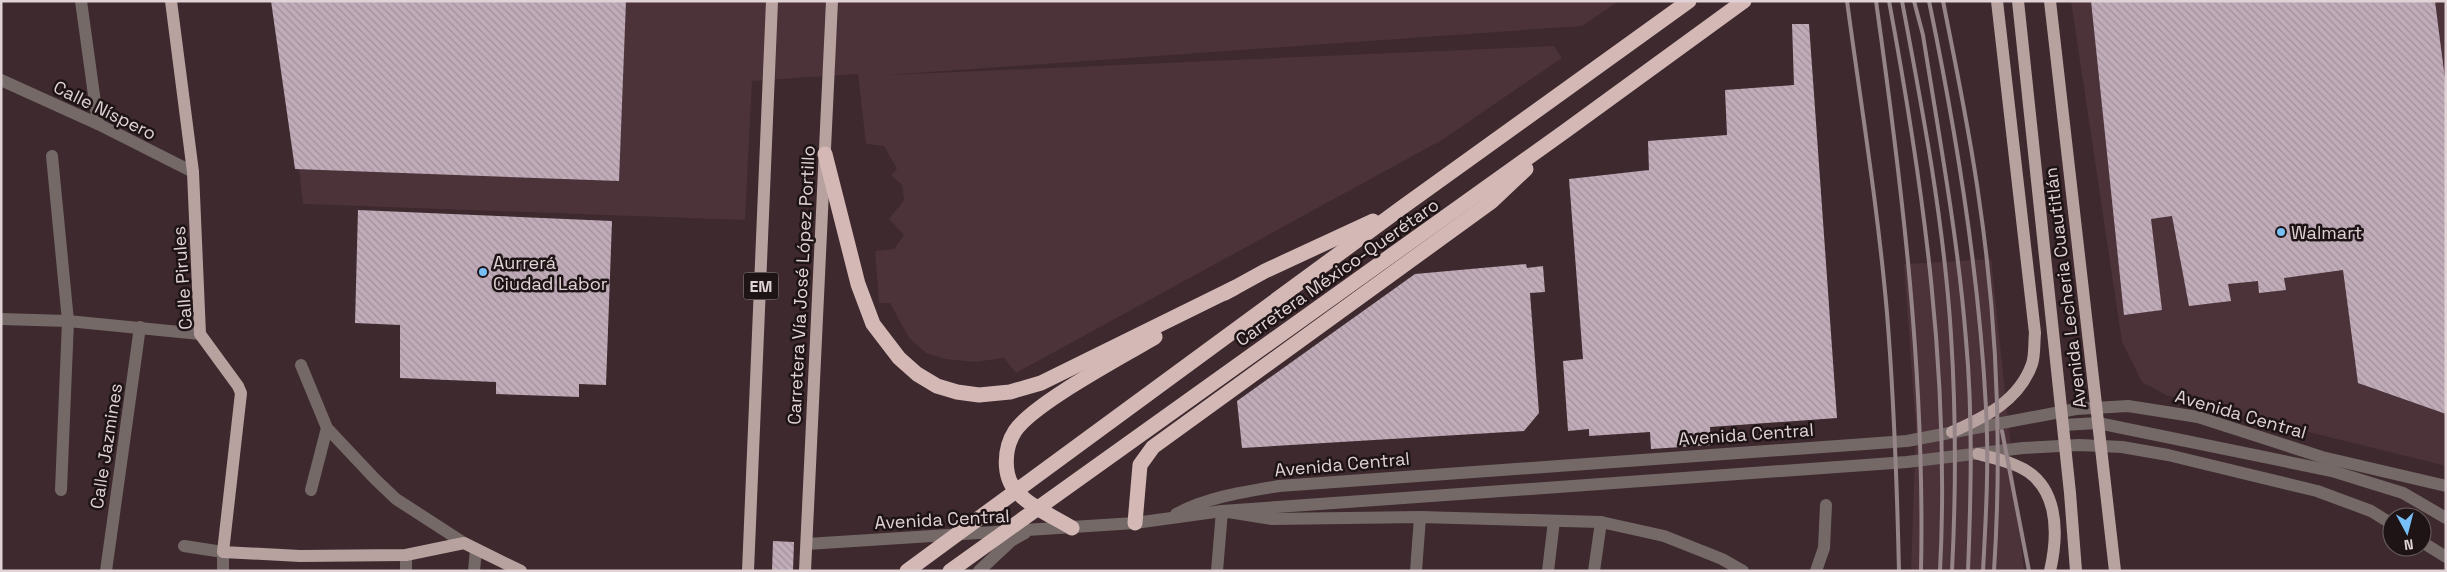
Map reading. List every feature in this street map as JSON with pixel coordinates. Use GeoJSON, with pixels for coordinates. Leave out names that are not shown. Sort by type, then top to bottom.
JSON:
{"type":"FeatureCollection","features":[{"type":"Feature","properties":{"kind":"highway","name":"Carretera México-Querétaro"},"geometry":{"type":"LineString","coordinates":[[906,571],[1404,206],[1689,1]]}},
{"type":"Feature","properties":{"kind":"highway","name":"Carretera México-Querétaro"},"geometry":{"type":"LineString","coordinates":[[950,571],[962,565],[1744,1]]}},
{"type":"Feature","properties":{"kind":"highway"},"geometry":{"type":"LineString","coordinates":[[1135,523],[1140,465],[1153,448],[1172,432],[1491,202],[1564,132]]}},
{"type":"Feature","properties":{"kind":"highway"},"geometry":{"type":"LineString","coordinates":[[825,154],[858,284],[873,324],[898,358],[916,374],[937,386],[979,395],[1010,392],[1041,383],[1265,271],[1404,206]]}},
{"type":"Feature","properties":{"kind":"highway"},"geometry":{"type":"LineString","coordinates":[[1072,528],[1034,505],[1016,491],[1008,473],[1007,462],[1008,446],[1016,430],[1030,416],[1058,396],[1234,288]]}},
{"type":"Feature","properties":{"kind":"main road","name":"Calle Pirules"},"geometry":{"type":"LineString","coordinates":[[171,1],[193,172],[200,334],[238,386],[241,393],[223,552]]}},
{"type":"Feature","properties":{"kind":"main road","name":"EM"},"geometry":{"type":"LineString","coordinates":[[748,571],[772,1]]}},
{"type":"Feature","properties":{"kind":"main road","name":"Carretera Vía José López Portillo"},"geometry":{"type":"LineString","coordinates":[[805,571],[832,1]]}},
{"type":"Feature","properties":{"kind":"main road"},"geometry":{"type":"LineString","coordinates":[[1952,432],[1988,416],[2002,406],[2021,384],[2033,363],[2035,333],[1996,1]]}},
{"type":"Feature","properties":{"kind":"main road","name":"Avenida Lecheria Cuautitlán"},"geometry":{"type":"LineString","coordinates":[[2018,1],[2063,425],[2076,571]]}},
{"type":"Feature","properties":{"kind":"main road","name":"Avenida Lecheria Cuautitlán"},"geometry":{"type":"LineString","coordinates":[[2050,1],[2115,571]]}},
{"type":"Feature","properties":{"kind":"main road"},"geometry":{"type":"LineString","coordinates":[[1978,454],[2016,465],[2034,477],[2042,486],[2052,509],[2056,531],[2056,546],[2050,571]]}},
{"type":"Feature","properties":{"kind":"main road"},"geometry":{"type":"LineString","coordinates":[[223,552],[300,556],[406,554],[464,543],[521,571]]}},
{"type":"Feature","properties":{"kind":"street"},"geometry":{"type":"LineString","coordinates":[[81,1],[98,124]]}},
{"type":"Feature","properties":{"kind":"street","name":"Calle Níspero"},"geometry":{"type":"LineString","coordinates":[[1,80],[98,124],[193,172]]}},
{"type":"Feature","properties":{"kind":"street"},"geometry":{"type":"LineString","coordinates":[[52,156],[68,321],[60,490]]}},
{"type":"Feature","properties":{"kind":"street"},"geometry":{"type":"LineString","coordinates":[[1,319],[68,321],[200,334]]}},
{"type":"Feature","properties":{"kind":"street","name":"Calle Jazmines"},"geometry":{"type":"LineString","coordinates":[[106,571],[140,327]]}},
{"type":"Feature","properties":{"kind":"street"},"geometry":{"type":"LineString","coordinates":[[301,365],[327,428],[396,498],[464,543]]}},
{"type":"Feature","properties":{"kind":"street","name":"Avenida Central"},"geometry":{"type":"LineString","coordinates":[[1169,518],[1194,504],[1220,496],[1279,486],[1907,441],[2076,409],[2128,406],[2198,417],[2322,456],[2446,486]]}},
{"type":"Feature","properties":{"kind":"street"},"geometry":{"type":"LineString","coordinates":[[2063,425],[2098,423],[2332,471],[2403,494],[2446,518]]}},
{"type":"Feature","properties":{"kind":"street"},"geometry":{"type":"LineString","coordinates":[[311,490],[327,428]]}},
{"type":"Feature","properties":{"kind":"street","name":"Avenida Central"},"geometry":{"type":"LineString","coordinates":[[807,544],[1072,528],[1135,523],[1222,511],[1907,462],[2079,445],[2122,447],[2168,455],[2318,491],[2371,511],[2382,518]]}},
{"type":"Feature","properties":{"kind":"street"},"geometry":{"type":"LineString","coordinates":[[1816,571],[1824,548],[1826,505]]}},
{"type":"Feature","properties":{"kind":"street"},"geometry":{"type":"LineString","coordinates":[[1218,571],[1222,511],[1272,520],[1420,517],[1601,522],[1664,536],[1722,559],[1743,571]]}},
{"type":"Feature","properties":{"kind":"street"},"geometry":{"type":"LineString","coordinates":[[1416,571],[1420,517]]}},
{"type":"Feature","properties":{"kind":"street"},"geometry":{"type":"LineString","coordinates":[[1548,571],[1554,521]]}},
{"type":"Feature","properties":{"kind":"street"},"geometry":{"type":"LineString","coordinates":[[1594,571],[1601,522]]}},
{"type":"Feature","properties":{"kind":"street"},"geometry":{"type":"LineString","coordinates":[[979,571],[1011,541],[1029,531]]}},
{"type":"Feature","properties":{"kind":"street"},"geometry":{"type":"LineString","coordinates":[[184,546],[223,552]]}},
{"type":"Feature","properties":{"kind":"street"},"geometry":{"type":"LineString","coordinates":[[2432,548],[2446,557]]}},
{"type":"Feature","properties":{"kind":"street"},"geometry":{"type":"LineString","coordinates":[[474,571],[476,549]]}},
{"type":"Feature","properties":{"kind":"street","name":"Calle Pirules"},"geometry":{"type":"LineString","coordinates":[[223,552],[223,571]]}},
{"type":"Feature","properties":{"kind":"street"},"geometry":{"type":"LineString","coordinates":[[406,554],[406,571]]}},
{"type":"Feature","properties":{"kind":"shaded area"},"geometry":{"type":"Polygon","coordinates":[[[279,1],[1619,1],[1582,26],[887,75],[1554,46],[1562,58],[1442,140],[1016,373],[1004,358],[975,362],[945,359],[926,353],[909,338],[890,303],[879,303],[875,251],[894,249],[904,235],[889,219],[904,200],[902,185],[891,175],[897,169],[884,146],[866,144],[858,74],[752,81],[745,220],[303,204],[279,1]]]}},
{"type":"Feature","properties":{"kind":"shaded area","name":"Walmart"},"geometry":{"type":"Polygon","coordinates":[[[2071,1],[2446,1],[2446,466],[2203,406],[2166,395],[2142,382],[2122,342],[2071,1]]]}},
{"type":"Feature","properties":{"kind":"shaded area"},"geometry":{"type":"Polygon","coordinates":[[[1991,259],[2024,571],[1911,571],[1916,429],[1904,264],[1991,259]]]}},
{"type":"Feature","properties":{"kind":"building"},"geometry":{"type":"Polygon","coordinates":[[[271,1],[626,1],[619,181],[295,169],[271,1]]]}},
{"type":"Feature","properties":{"kind":"building","name":"Walmart"},"geometry":{"type":"Polygon","coordinates":[[[2091,1],[2435,1],[2446,87],[2446,414],[2358,383],[2343,270],[2284,278],[2286,290],[2259,293],[2258,281],[2228,284],[2231,301],[2189,306],[2172,216],[2151,219],[2162,310],[2124,315],[2091,1]]]}},
{"type":"Feature","properties":{"kind":"building"},"geometry":{"type":"Polygon","coordinates":[[[1792,24],[1809,24],[1837,418],[1710,427],[1711,445],[1651,449],[1650,432],[1589,436],[1589,429],[1568,431],[1563,361],[1583,359],[1569,179],[1649,170],[1648,141],[1727,135],[1725,90],[1794,85],[1792,24]]]}},
{"type":"Feature","properties":{"kind":"building","name":"Aurrerá Ciudad Labor"},"geometry":{"type":"Polygon","coordinates":[[[358,210],[612,221],[606,385],[579,384],[579,397],[496,394],[496,382],[400,378],[400,325],[355,323],[358,210]]]}},
{"type":"Feature","properties":{"kind":"building"},"geometry":{"type":"Polygon","coordinates":[[[1526,264],[1527,268],[1543,266],[1545,292],[1530,293],[1539,413],[1524,431],[1242,448],[1237,401],[1415,274],[1526,264]]]}},
{"type":"Feature","properties":{"kind":"building"},"geometry":{"type":"Polygon","coordinates":[[[773,541],[794,542],[793,571],[772,571],[773,541]]]}},
{"type":"Feature","properties":{"kind":"railway"},"geometry":{"type":"LineString","coordinates":[[1847,1],[1874,196],[1887,313],[1895,442],[1899,571]]}},
{"type":"Feature","properties":{"kind":"railway"},"geometry":{"type":"LineString","coordinates":[[1876,1],[1895,144],[1916,356],[1921,499],[1921,571]]}},
{"type":"Feature","properties":{"kind":"railway"},"geometry":{"type":"LineString","coordinates":[[1889,1],[1913,142],[1931,284],[1941,427],[1940,571]]}},
{"type":"Feature","properties":{"kind":"railway"},"geometry":{"type":"LineString","coordinates":[[1902,1],[1932,168],[1948,293],[1955,423],[1952,571]]}},
{"type":"Feature","properties":{"kind":"railway"},"geometry":{"type":"LineString","coordinates":[[1914,1],[1923,35],[1942,149],[1963,302],[1970,427],[1971,484],[1968,571]]}},
{"type":"Feature","properties":{"kind":"railway"},"geometry":{"type":"LineString","coordinates":[[1929,1],[1949,102],[1965,204],[1983,357],[1987,429],[1987,490],[1983,571]]}},
{"type":"Feature","properties":{"kind":"railway"},"geometry":{"type":"LineString","coordinates":[[1943,1],[1979,199],[1990,291],[1998,431],[1994,571]]}},
{"type":"Feature","properties":{"kind":"railway"},"geometry":{"type":"LineString","coordinates":[[2002,431],[2029,571]]}},
{"type":"Feature","properties":{"kind":"place","name":"Walmart"},"geometry":{"type":"Point","coordinates":[2281,232]}},
{"type":"Feature","properties":{"kind":"place","name":"Aurrerá Ciudad Labor"},"geometry":{"type":"Point","coordinates":[483,272]}}]}
